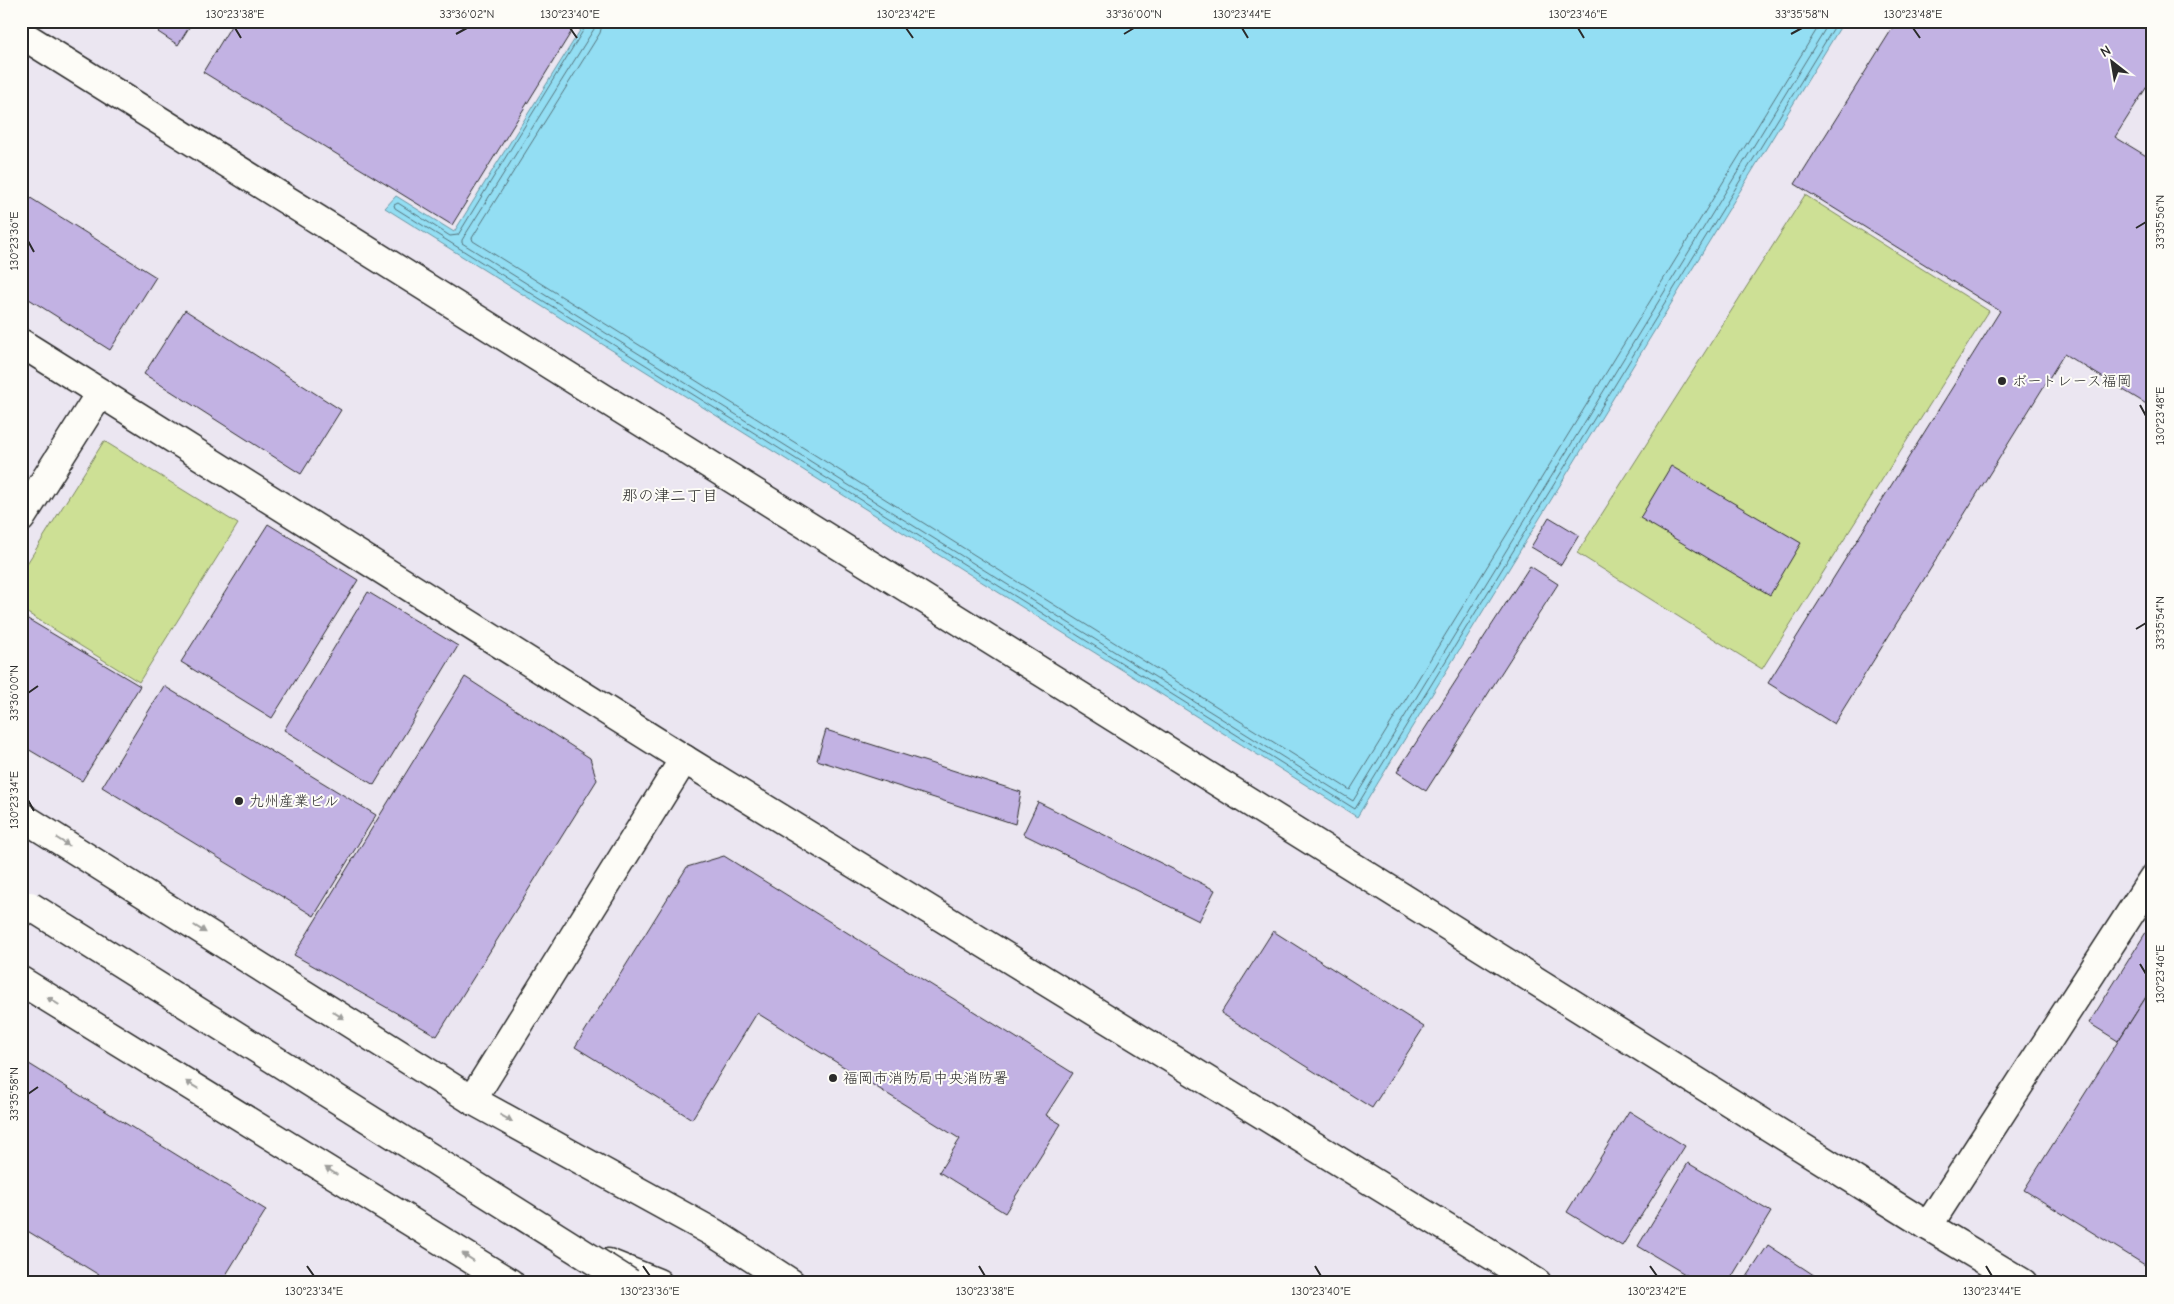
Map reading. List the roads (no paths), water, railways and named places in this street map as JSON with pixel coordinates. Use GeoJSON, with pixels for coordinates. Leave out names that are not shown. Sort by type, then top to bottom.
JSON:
{"type":"FeatureCollection","features":[{"type":"Feature","properties":{"kind":"main road"},"geometry":{"type":"LineString","coordinates":[[21,34],[1928,1226],[2023,1283]]}},
{"type":"Feature","properties":{"kind":"main road"},"geometry":{"type":"LineString","coordinates":[[21,344],[684,759],[1537,1283]]}},
{"type":"Feature","properties":{"kind":"main road"},"geometry":{"type":"LineString","coordinates":[[21,518],[100,394]]}},
{"type":"Feature","properties":{"kind":"main road"},"geometry":{"type":"LineString","coordinates":[[472,1100],[684,759]]}},
{"type":"Feature","properties":{"kind":"main road"},"geometry":{"type":"LineString","coordinates":[[21,816],[472,1100],[714,1233],[791,1283]]}},
{"type":"Feature","properties":{"kind":"main road"},"geometry":{"type":"LineString","coordinates":[[1928,1226],[2153,878]]}},
{"type":"Feature","properties":{"kind":"main road"},"geometry":{"type":"LineString","coordinates":[[21,900],[554,1242],[658,1283]]}},
{"type":"Feature","properties":{"kind":"main road"},"geometry":{"type":"LineString","coordinates":[[21,900],[630,1283]]}},
{"type":"Feature","properties":{"kind":"main road"},"geometry":{"type":"LineString","coordinates":[[21,981],[510,1283]]}},
{"type":"Feature","properties":{"kind":"water"},"geometry":{"type":"Polygon","coordinates":[[[586,21],[1844,21],[1357,817],[385,208],[396,196],[454,232],[586,21]]]}},
{"type":"Feature","properties":{"kind":"place","name":"ボートレース福岡"},"geometry":{"type":"Point","coordinates":[2002,381]}},
{"type":"Feature","properties":{"kind":"place","name":"九州産業ビル"},"geometry":{"type":"Point","coordinates":[239,801]}},
{"type":"Feature","properties":{"kind":"place","name":"福岡市消防局中央消防署"},"geometry":{"type":"Point","coordinates":[833,1078]}},
{"type":"Feature","properties":{"kind":"district","name":"那の津二丁目"},"geometry":{"type":"Point","coordinates":[670,496]}}]}
